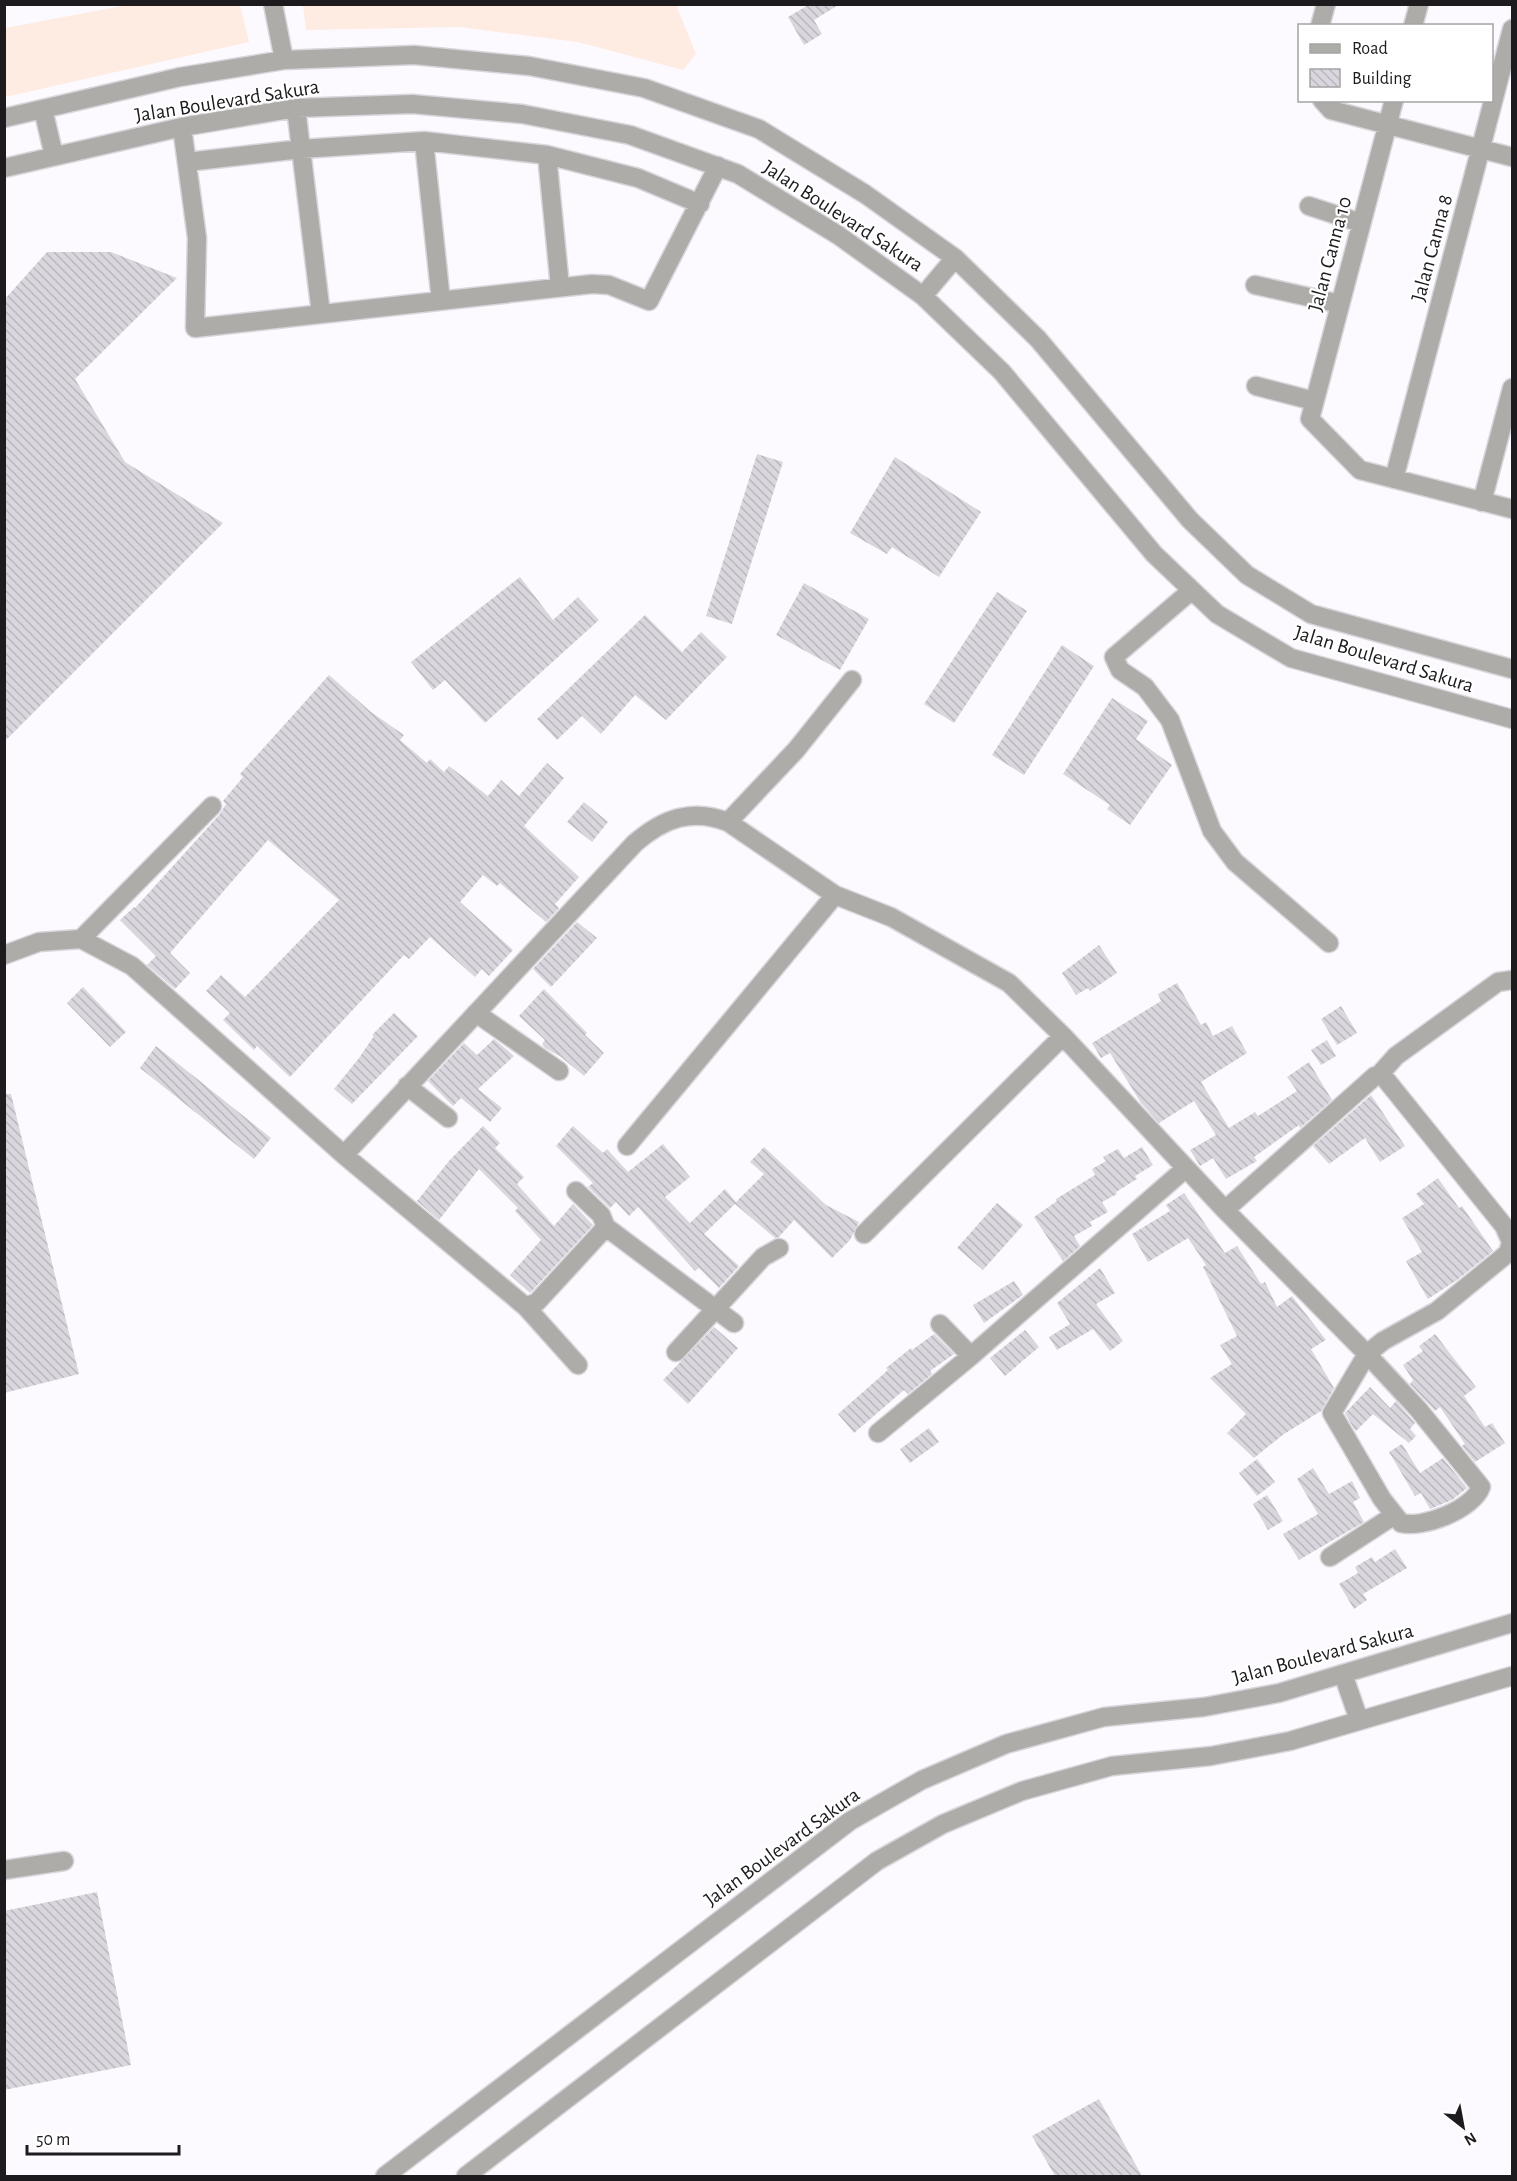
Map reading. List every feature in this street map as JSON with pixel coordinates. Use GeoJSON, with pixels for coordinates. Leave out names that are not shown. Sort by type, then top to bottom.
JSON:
{"type":"FeatureCollection","features":[{"type":"Feature","properties":{"kind":"street"},"geometry":{"type":"LineString","coordinates":[[273,4],[284,60]]}},
{"type":"Feature","properties":{"kind":"street"},"geometry":{"type":"LineString","coordinates":[[1321,24],[1326,4]]}},
{"type":"Feature","properties":{"kind":"street"},"geometry":{"type":"LineString","coordinates":[[1414,24],[1419,4]]}},
{"type":"Feature","properties":{"kind":"street","name":"Jalan Canna 8"},"geometry":{"type":"LineString","coordinates":[[1394,479],[1512,29]]}},
{"type":"Feature","properties":{"kind":"street","name":"Jalan Boulevard Sakura"},"geometry":{"type":"LineString","coordinates":[[4,118],[180,77],[284,60],[414,55],[530,66],[644,88],[759,129],[865,194],[955,258],[1038,339],[1190,520],[1247,575],[1311,614],[1512,669]]}},
{"type":"Feature","properties":{"kind":"street"},"geometry":{"type":"LineString","coordinates":[[1324,102],[1331,110],[1512,157]]}},
{"type":"Feature","properties":{"kind":"street","name":"Jalan Canna 10"},"geometry":{"type":"LineString","coordinates":[[1312,410],[1393,102]]}},
{"type":"Feature","properties":{"kind":"street","name":"Jalan Boulevard Sakura"},"geometry":{"type":"LineString","coordinates":[[4,168],[182,127],[296,108],[412,104],[522,114],[630,135],[718,166],[738,174],[838,235],[923,296],[1002,372],[1154,554],[1218,614],[1291,658],[1512,719]]}},
{"type":"Feature","properties":{"kind":"street"},"geometry":{"type":"LineString","coordinates":[[296,108],[321,314]]}},
{"type":"Feature","properties":{"kind":"street"},"geometry":{"type":"LineString","coordinates":[[43,109],[54,156]]}},
{"type":"Feature","properties":{"kind":"street"},"geometry":{"type":"LineString","coordinates":[[182,127],[197,238],[195,328],[592,284],[609,285],[650,301],[718,166]]}},
{"type":"Feature","properties":{"kind":"street"},"geometry":{"type":"LineString","coordinates":[[188,162],[301,149],[424,141],[547,155],[638,178],[699,204]]}},
{"type":"Feature","properties":{"kind":"street"},"geometry":{"type":"LineString","coordinates":[[424,141],[441,301]]}},
{"type":"Feature","properties":{"kind":"street"},"geometry":{"type":"LineString","coordinates":[[547,155],[560,288]]}},
{"type":"Feature","properties":{"kind":"street"},"geometry":{"type":"LineString","coordinates":[[1309,206],[1361,223]]}},
{"type":"Feature","properties":{"kind":"street"},"geometry":{"type":"LineString","coordinates":[[923,296],[955,258]]}},
{"type":"Feature","properties":{"kind":"street"},"geometry":{"type":"LineString","coordinates":[[1255,285],[1340,304]]}},
{"type":"Feature","properties":{"kind":"street"},"geometry":{"type":"LineString","coordinates":[[1256,386],[1312,410],[1360,470],[1512,509]]}},
{"type":"Feature","properties":{"kind":"street"},"geometry":{"type":"LineString","coordinates":[[1482,502],[1512,388]]}},
{"type":"Feature","properties":{"kind":"street"},"geometry":{"type":"LineString","coordinates":[[1192,590],[1114,657],[1120,670],[1146,687],[1170,720],[1212,831],[1235,862],[1329,943]]}},
{"type":"Feature","properties":{"kind":"street"},"geometry":{"type":"LineString","coordinates":[[728,822],[796,750],[852,680]]}},
{"type":"Feature","properties":{"kind":"street"},"geometry":{"type":"LineString","coordinates":[[81,939],[212,806]]}},
{"type":"Feature","properties":{"kind":"street"},"geometry":{"type":"LineString","coordinates":[[344,1155],[406,1086],[635,843],[651,829],[701,814],[728,822],[835,895],[891,917],[1009,982],[1063,1036],[1225,1210],[1366,1354],[1418,1409],[1481,1487],[1473,1502],[1424,1525],[1401,1523],[1394,1516],[1332,1413],[1366,1354],[1383,1341],[1437,1311],[1508,1253],[1511,1242],[1504,1226],[1383,1076],[1379,1075]]}},
{"type":"Feature","properties":{"kind":"street"},"geometry":{"type":"LineString","coordinates":[[627,1146],[835,895]]}},
{"type":"Feature","properties":{"kind":"street"},"geometry":{"type":"LineString","coordinates":[[4,956],[39,942],[81,939],[132,966],[344,1155],[526,1307],[578,1365]]}},
{"type":"Feature","properties":{"kind":"street"},"geometry":{"type":"LineString","coordinates":[[1225,1210],[1366,1083],[1379,1075],[1396,1056],[1498,982],[1512,980]]}},
{"type":"Feature","properties":{"kind":"street"},"geometry":{"type":"LineString","coordinates":[[476,1013],[559,1071]]}},
{"type":"Feature","properties":{"kind":"street"},"geometry":{"type":"LineString","coordinates":[[864,1234],[1063,1036]]}},
{"type":"Feature","properties":{"kind":"street"},"geometry":{"type":"LineString","coordinates":[[406,1086],[448,1118]]}},
{"type":"Feature","properties":{"kind":"street"},"geometry":{"type":"LineString","coordinates":[[878,1433],[1186,1168]]}},
{"type":"Feature","properties":{"kind":"street"},"geometry":{"type":"LineString","coordinates":[[576,1191],[601,1215],[606,1227],[734,1323]]}},
{"type":"Feature","properties":{"kind":"street"},"geometry":{"type":"LineString","coordinates":[[526,1307],[537,1302],[606,1227]]}},
{"type":"Feature","properties":{"kind":"street"},"geometry":{"type":"LineString","coordinates":[[676,1353],[763,1257],[779,1248]]}},
{"type":"Feature","properties":{"kind":"street"},"geometry":{"type":"LineString","coordinates":[[940,1324],[970,1356]]}},
{"type":"Feature","properties":{"kind":"street"},"geometry":{"type":"LineString","coordinates":[[1329,1557],[1394,1516]]}},
{"type":"Feature","properties":{"kind":"street","name":"Jalan Boulevard Sakura"},"geometry":{"type":"LineString","coordinates":[[397,2173],[850,1821],[922,1780],[1006,1744],[1104,1717],[1204,1707],[1279,1693],[1512,1623]]}},
{"type":"Feature","properties":{"kind":"street"},"geometry":{"type":"LineString","coordinates":[[1343,1674],[1359,1720]]}},
{"type":"Feature","properties":{"kind":"street"},"geometry":{"type":"LineString","coordinates":[[466,2176],[877,1861],[943,1824],[1022,1791],[1112,1766],[1211,1756],[1290,1741],[1512,1676]]}},
{"type":"Feature","properties":{"kind":"street"},"geometry":{"type":"LineString","coordinates":[[4,1870],[64,1861]]}},
{"type":"Feature","properties":{"kind":"shaded area"},"geometry":{"type":"Polygon","coordinates":[[[128,5],[240,5],[249,42],[5,97],[5,28],[128,5]]]}},
{"type":"Feature","properties":{"kind":"shaded area"},"geometry":{"type":"Polygon","coordinates":[[[303,5],[676,5],[696,54],[683,70],[578,42],[459,27],[306,30],[303,5]]]}},
{"type":"Feature","properties":{"kind":"building"},"geometry":{"type":"Polygon","coordinates":[[[810,4],[840,4],[814,20],[822,34],[804,45],[788,17],[810,4]]]}},
{"type":"Feature","properties":{"kind":"building"},"geometry":{"type":"Polygon","coordinates":[[[47,252],[111,252],[177,278],[75,379],[125,462],[223,523],[4,742],[4,300],[47,252]]]}},
{"type":"Feature","properties":{"kind":"building"},"geometry":{"type":"Polygon","coordinates":[[[757,454],[783,462],[732,624],[706,616],[757,454]]]}},
{"type":"Feature","properties":{"kind":"building"},"geometry":{"type":"Polygon","coordinates":[[[895,457],[981,512],[939,577],[892,547],[887,554],[850,533],[895,457]]]}},
{"type":"Feature","properties":{"kind":"building"},"geometry":{"type":"Polygon","coordinates":[[[520,577],[553,620],[578,597],[599,620],[485,723],[445,680],[433,690],[411,662],[520,577]]]}},
{"type":"Feature","properties":{"kind":"building"},"geometry":{"type":"Polygon","coordinates":[[[804,583],[869,619],[840,670],[776,635],[804,583]]]}},
{"type":"Feature","properties":{"kind":"building"},"geometry":{"type":"Polygon","coordinates":[[[997,592],[1027,611],[954,723],[924,704],[997,592]]]}},
{"type":"Feature","properties":{"kind":"building"},"geometry":{"type":"Polygon","coordinates":[[[645,615],[682,652],[701,632],[727,657],[666,720],[635,695],[601,734],[582,716],[557,740],[537,719],[645,615]]]}},
{"type":"Feature","properties":{"kind":"building"},"geometry":{"type":"Polygon","coordinates":[[[1062,645],[1094,666],[1024,775],[992,755],[1062,645]]]}},
{"type":"Feature","properties":{"kind":"building"},"geometry":{"type":"Polygon","coordinates":[[[329,675],[371,712],[404,735],[400,740],[427,763],[430,759],[444,772],[449,766],[488,796],[501,780],[519,796],[547,763],[564,778],[524,826],[579,877],[555,904],[559,908],[546,922],[500,883],[497,886],[483,875],[460,902],[513,950],[489,976],[482,969],[475,977],[430,937],[409,959],[404,955],[290,1077],[257,1046],[254,1050],[223,1020],[230,1013],[206,991],[221,975],[245,997],[339,900],[268,840],[170,953],[190,973],[175,989],[147,965],[156,956],[120,920],[135,908],[220,814],[226,804],[223,801],[243,777],[240,774],[329,675]]]}},
{"type":"Feature","properties":{"kind":"building"},"geometry":{"type":"Polygon","coordinates":[[[1112,698],[1148,721],[1136,739],[1172,765],[1130,825],[1107,809],[1110,805],[1063,774],[1112,698]]]}},
{"type":"Feature","properties":{"kind":"building"},"geometry":{"type":"Polygon","coordinates":[[[584,802],[608,822],[592,842],[567,822],[584,802]]]}},
{"type":"Feature","properties":{"kind":"building"},"geometry":{"type":"Polygon","coordinates":[[[577,922],[597,938],[551,987],[533,969],[577,922]]]}},
{"type":"Feature","properties":{"kind":"building"},"geometry":{"type":"Polygon","coordinates":[[[1099,945],[1117,973],[1090,991],[1088,988],[1076,995],[1062,973],[1099,945]]]}},
{"type":"Feature","properties":{"kind":"building"},"geometry":{"type":"Polygon","coordinates":[[[1177,983],[1201,1025],[1206,1022],[1213,1036],[1232,1026],[1247,1053],[1201,1082],[1229,1128],[1255,1112],[1258,1116],[1297,1091],[1287,1077],[1309,1062],[1332,1100],[1300,1128],[1299,1125],[1254,1157],[1257,1161],[1226,1179],[1213,1158],[1200,1166],[1190,1150],[1216,1135],[1194,1101],[1159,1123],[1141,1103],[1110,1053],[1101,1058],[1092,1043],[1161,1001],[1158,994],[1177,983]]]}},
{"type":"Feature","properties":{"kind":"building"},"geometry":{"type":"Polygon","coordinates":[[[83,987],[126,1032],[110,1047],[67,1003],[83,987]]]}},
{"type":"Feature","properties":{"kind":"building"},"geometry":{"type":"Polygon","coordinates":[[[544,989],[604,1053],[584,1076],[561,1057],[545,1048],[542,1044],[545,1040],[519,1016],[544,989]]]}},
{"type":"Feature","properties":{"kind":"building"},"geometry":{"type":"Polygon","coordinates":[[[1341,1006],[1357,1033],[1337,1045],[1321,1019],[1341,1006]]]}},
{"type":"Feature","properties":{"kind":"building"},"geometry":{"type":"Polygon","coordinates":[[[394,1013],[418,1036],[352,1104],[334,1089],[359,1058],[374,1036],[372,1035],[394,1013]]]}},
{"type":"Feature","properties":{"kind":"building"},"geometry":{"type":"Polygon","coordinates":[[[494,1039],[514,1056],[478,1089],[502,1108],[490,1122],[461,1098],[453,1106],[428,1081],[464,1043],[477,1055],[494,1039]]]}},
{"type":"Feature","properties":{"kind":"building"},"geometry":{"type":"Polygon","coordinates":[[[1327,1040],[1336,1056],[1321,1065],[1311,1050],[1327,1040]]]}},
{"type":"Feature","properties":{"kind":"building"},"geometry":{"type":"Polygon","coordinates":[[[156,1046],[271,1138],[254,1159],[140,1068],[156,1046]]]}},
{"type":"Feature","properties":{"kind":"building"},"geometry":{"type":"Polygon","coordinates":[[[4,1094],[11,1094],[79,1374],[4,1393],[4,1094]]]}},
{"type":"Feature","properties":{"kind":"building"},"geometry":{"type":"Polygon","coordinates":[[[1371,1095],[1405,1146],[1380,1162],[1365,1138],[1329,1164],[1313,1146],[1371,1095]]]}},
{"type":"Feature","properties":{"kind":"building"},"geometry":{"type":"Polygon","coordinates":[[[483,1126],[500,1143],[495,1148],[524,1177],[517,1184],[554,1226],[573,1204],[593,1225],[530,1293],[510,1275],[541,1240],[515,1211],[518,1208],[479,1169],[439,1220],[417,1201],[449,1161],[483,1126]]]}},
{"type":"Feature","properties":{"kind":"building"},"geometry":{"type":"Polygon","coordinates":[[[573,1126],[603,1153],[607,1149],[628,1172],[663,1144],[690,1177],[665,1197],[690,1223],[725,1189],[736,1202],[764,1174],[750,1162],[764,1147],[826,1205],[859,1222],[850,1240],[832,1258],[794,1220],[779,1237],[775,1238],[735,1204],[704,1234],[739,1266],[719,1288],[699,1268],[695,1271],[638,1207],[629,1216],[616,1202],[610,1208],[588,1187],[593,1183],[556,1146],[573,1126]]]}},
{"type":"Feature","properties":{"kind":"building"},"geometry":{"type":"Polygon","coordinates":[[[1142,1147],[1153,1165],[1135,1176],[1137,1179],[1116,1192],[1117,1194],[1102,1202],[1108,1212],[1090,1222],[1092,1226],[1074,1236],[1080,1246],[1063,1261],[1034,1217],[1057,1201],[1056,1199],[1095,1175],[1092,1169],[1106,1161],[1103,1157],[1118,1149],[1124,1158],[1142,1147]]]}},
{"type":"Feature","properties":{"kind":"building"},"geometry":{"type":"Polygon","coordinates":[[[1438,1178],[1459,1208],[1462,1206],[1493,1251],[1457,1280],[1428,1299],[1406,1261],[1422,1252],[1402,1218],[1424,1204],[1416,1194],[1438,1178]]]}},
{"type":"Feature","properties":{"kind":"building"},"geometry":{"type":"Polygon","coordinates":[[[1184,1193],[1225,1253],[1237,1246],[1261,1284],[1265,1282],[1277,1307],[1292,1296],[1326,1340],[1311,1349],[1334,1388],[1321,1411],[1284,1434],[1254,1458],[1227,1433],[1246,1414],[1210,1378],[1232,1364],[1220,1345],[1237,1336],[1203,1267],[1206,1265],[1188,1238],[1148,1262],[1132,1234],[1170,1211],[1166,1205],[1184,1193]]]}},
{"type":"Feature","properties":{"kind":"building"},"geometry":{"type":"Polygon","coordinates":[[[997,1203],[1023,1225],[983,1270],[957,1248],[997,1203]]]}},
{"type":"Feature","properties":{"kind":"building"},"geometry":{"type":"Polygon","coordinates":[[[1100,1268],[1115,1293],[1096,1304],[1123,1341],[1110,1351],[1093,1329],[1057,1350],[1049,1337],[1070,1324],[1057,1303],[1100,1268]]]}},
{"type":"Feature","properties":{"kind":"building"},"geometry":{"type":"Polygon","coordinates":[[[1014,1281],[1023,1295],[984,1323],[973,1305],[1014,1281]]]}},
{"type":"Feature","properties":{"kind":"building"},"geometry":{"type":"Polygon","coordinates":[[[714,1327],[738,1348],[688,1404],[663,1380],[714,1327]]]}},
{"type":"Feature","properties":{"kind":"building"},"geometry":{"type":"Polygon","coordinates":[[[1025,1330],[1039,1347],[1005,1376],[990,1358],[1025,1330]]]}},
{"type":"Feature","properties":{"kind":"building"},"geometry":{"type":"Polygon","coordinates":[[[934,1334],[954,1354],[930,1371],[932,1374],[908,1394],[904,1390],[854,1433],[838,1414],[888,1370],[886,1368],[911,1348],[912,1350],[934,1334]]]}},
{"type":"Feature","properties":{"kind":"building"},"geometry":{"type":"Polygon","coordinates":[[[1435,1334],[1476,1387],[1464,1396],[1485,1427],[1492,1423],[1505,1443],[1475,1462],[1462,1446],[1465,1444],[1440,1407],[1435,1411],[1410,1384],[1413,1380],[1403,1365],[1423,1351],[1419,1346],[1435,1334]]]}},
{"type":"Feature","properties":{"kind":"building"},"geometry":{"type":"Polygon","coordinates":[[[1370,1387],[1390,1408],[1396,1401],[1415,1423],[1410,1429],[1416,1436],[1409,1443],[1373,1414],[1356,1431],[1354,1429],[1345,1413],[1370,1387]]]}},
{"type":"Feature","properties":{"kind":"building"},"geometry":{"type":"Polygon","coordinates":[[[929,1428],[939,1442],[910,1463],[900,1449],[929,1428]]]}},
{"type":"Feature","properties":{"kind":"building"},"geometry":{"type":"Polygon","coordinates":[[[1402,1444],[1420,1473],[1443,1458],[1467,1488],[1452,1500],[1430,1509],[1421,1493],[1415,1496],[1389,1452],[1402,1444]]]}},
{"type":"Feature","properties":{"kind":"building"},"geometry":{"type":"Polygon","coordinates":[[[1257,1459],[1275,1482],[1257,1496],[1239,1473],[1257,1459]]]}},
{"type":"Feature","properties":{"kind":"building"},"geometry":{"type":"Polygon","coordinates":[[[1313,1468],[1329,1494],[1352,1481],[1360,1498],[1353,1502],[1364,1522],[1299,1560],[1283,1534],[1318,1514],[1297,1479],[1313,1468]]]}},
{"type":"Feature","properties":{"kind":"building"},"geometry":{"type":"Polygon","coordinates":[[[1267,1495],[1283,1521],[1268,1530],[1253,1504],[1267,1495]]]}},
{"type":"Feature","properties":{"kind":"building"},"geometry":{"type":"Polygon","coordinates":[[[1395,1549],[1407,1568],[1363,1594],[1367,1600],[1354,1609],[1339,1584],[1358,1573],[1355,1567],[1372,1557],[1375,1562],[1395,1549]]]}},
{"type":"Feature","properties":{"kind":"building"},"geometry":{"type":"Polygon","coordinates":[[[97,1892],[131,2065],[4,2090],[4,1911],[97,1892]]]}},
{"type":"Feature","properties":{"kind":"building"},"geometry":{"type":"Polygon","coordinates":[[[1099,2099],[1142,2176],[1055,2176],[1032,2136],[1099,2099]]]}}]}
